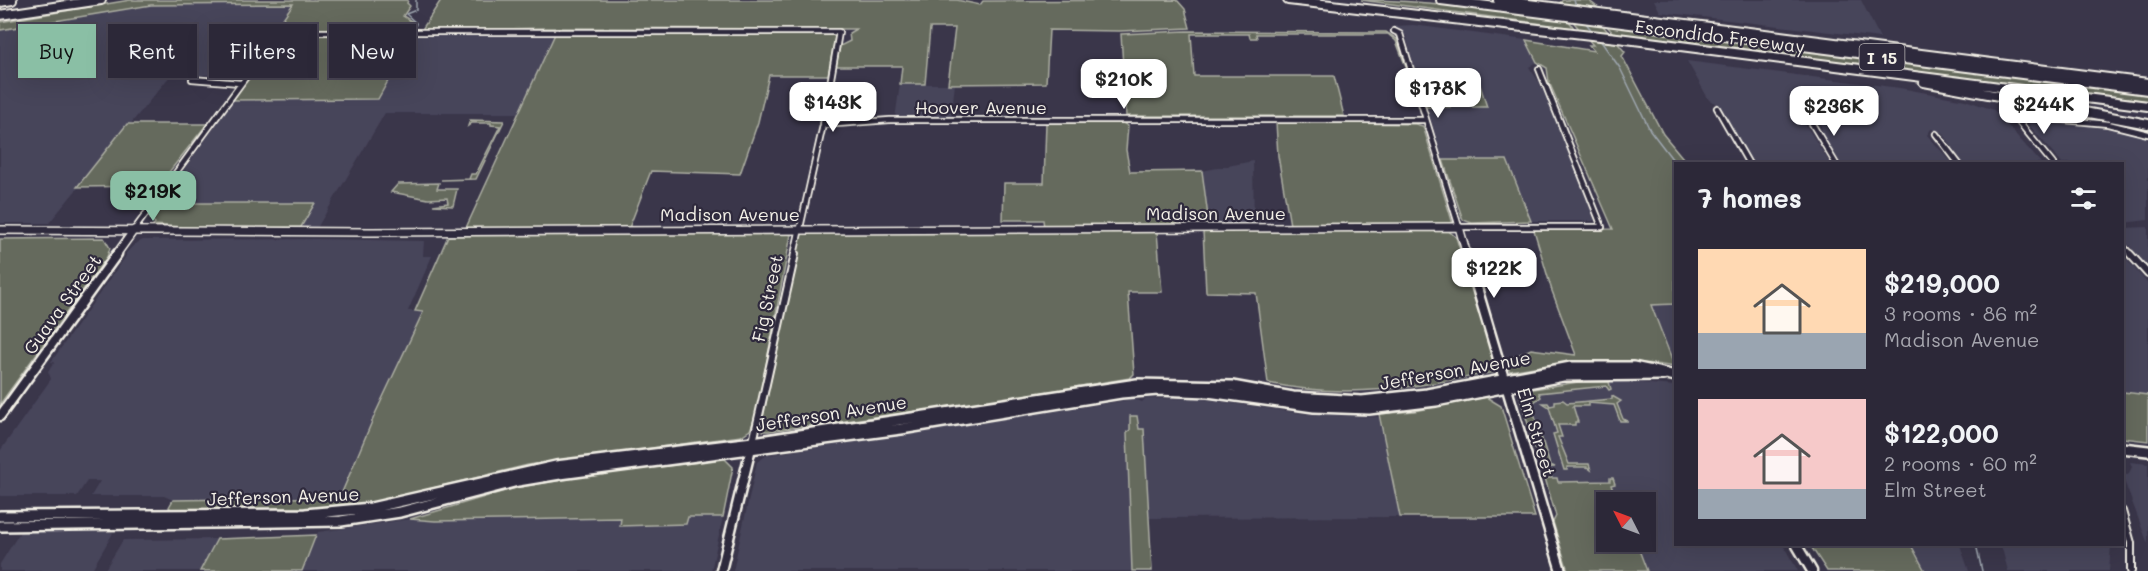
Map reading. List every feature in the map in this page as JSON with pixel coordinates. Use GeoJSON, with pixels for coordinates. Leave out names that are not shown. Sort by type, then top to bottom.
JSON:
{"type":"FeatureCollection","features":[{"type":"Feature","properties":{"kind":"highway"},"geometry":{"type":"LineString","coordinates":[[0,2],[12,0]]}},
{"type":"Feature","properties":{"kind":"highway"},"geometry":{"type":"LineString","coordinates":[[0,17],[100,0]]}},
{"type":"Feature","properties":{"kind":"highway","name":"Escondido Freeway"},"geometry":{"type":"LineString","coordinates":[[1287,0],[1555,30],[2148,106]]}},
{"type":"Feature","properties":{"kind":"highway","name":"I 15"},"geometry":{"type":"LineString","coordinates":[[1334,0],[1555,30]]}},
{"type":"Feature","properties":{"kind":"highway","name":"Escondido Freeway"},"geometry":{"type":"LineString","coordinates":[[1441,0],[1541,9],[1616,22],[2148,90]]}},
{"type":"Feature","properties":{"kind":"highway"},"geometry":{"type":"LineString","coordinates":[[1498,0],[1541,9],[1606,14],[2148,83]]}},
{"type":"Feature","properties":{"kind":"highway"},"geometry":{"type":"LineString","coordinates":[[1890,73],[1949,89],[2148,124]]}},
{"type":"Feature","properties":{"kind":"main road","name":"Jefferson Avenue"},"geometry":{"type":"LineString","coordinates":[[0,526],[261,524],[340,521],[423,507],[518,481],[1137,384],[1172,382],[1232,386],[1293,397],[1362,401],[1563,376],[1606,374],[1653,377],[1671,375]]}},
{"type":"Feature","properties":{"kind":"main road","name":"Jefferson Avenue"},"geometry":{"type":"LineString","coordinates":[[0,516],[265,515],[342,512],[402,503],[556,466],[944,422],[1121,393],[1158,390],[1208,392],[1314,407],[1394,407],[1505,383]]}},
{"type":"Feature","properties":{"kind":"main road"},"geometry":{"type":"LineString","coordinates":[[1314,407],[1362,401]]}},
{"type":"Feature","properties":{"kind":"main road"},"geometry":{"type":"LineString","coordinates":[[944,422],[951,417],[971,414],[995,405]]}},
{"type":"Feature","properties":{"kind":"main road"},"geometry":{"type":"LineString","coordinates":[[2124,448],[2146,450]]}},
{"type":"Feature","properties":{"kind":"street","name":"Fig Street"},"geometry":{"type":"LineString","coordinates":[[317,31],[839,32],[823,125],[752,445],[721,571]]}},
{"type":"Feature","properties":{"kind":"street","name":"Elm Street"},"geometry":{"type":"LineString","coordinates":[[1394,31],[1400,34],[1561,571]]}},
{"type":"Feature","properties":{"kind":"street"},"geometry":{"type":"LineString","coordinates":[[1459,227],[1602,227],[1539,69]]}},
{"type":"Feature","properties":{"kind":"street","name":"Guava Street"},"geometry":{"type":"LineString","coordinates":[[0,416],[244,78]]}},
{"type":"Feature","properties":{"kind":"street"},"geometry":{"type":"LineString","coordinates":[[192,79],[240,83]]}},
{"type":"Feature","properties":{"kind":"street"},"geometry":{"type":"LineString","coordinates":[[1717,108],[1748,162]]}},
{"type":"Feature","properties":{"kind":"street"},"geometry":{"type":"LineString","coordinates":[[2051,162],[2018,121],[2019,116],[2108,124],[2148,134]]}},
{"type":"Feature","properties":{"kind":"street","name":"Hoover Avenue"},"geometry":{"type":"LineString","coordinates":[[823,125],[891,120],[1426,120]]}},
{"type":"Feature","properties":{"kind":"street"},"geometry":{"type":"LineString","coordinates":[[1811,122],[1835,162]]}},
{"type":"Feature","properties":{"kind":"street"},"geometry":{"type":"LineString","coordinates":[[1936,134],[1957,162]]}},
{"type":"Feature","properties":{"kind":"street","name":"Madison Avenue"},"geometry":{"type":"LineString","coordinates":[[0,230],[370,232],[1459,227]]}},
{"type":"Feature","properties":{"kind":"street"},"geometry":{"type":"LineString","coordinates":[[2124,247],[2148,274]]}},
{"type":"Feature","properties":{"kind":"street"},"geometry":{"type":"LineString","coordinates":[[2124,518],[2131,543],[2131,571]]}},
{"type":"Feature","properties":{"kind":"street"},"geometry":{"type":"LineString","coordinates":[[1797,546],[1812,571]]}},
{"type":"Feature","properties":{"kind":"shaded area"},"geometry":{"type":"Polygon","coordinates":[[[1654,0],[1861,0],[1880,38],[1660,12],[1654,0]]]}},
{"type":"Feature","properties":{"kind":"shaded area"},"geometry":{"type":"Polygon","coordinates":[[[294,4],[279,24],[209,24],[209,75],[197,75],[197,24],[108,24],[108,78],[168,78],[49,223],[0,223],[0,30],[18,27],[18,78],[96,78],[96,24],[36,24],[151,5],[294,4]]]}},
{"type":"Feature","properties":{"kind":"shaded area"},"geometry":{"type":"Polygon","coordinates":[[[1413,25],[1529,42],[1537,62],[1529,67],[1539,82],[1573,160],[1596,217],[1593,221],[1531,221],[1507,160],[1443,160],[1427,107],[1487,106],[1479,82],[1418,81],[1406,36],[1396,29],[1396,26],[1413,25]]]}},
{"type":"Feature","properties":{"kind":"shaded area"},"geometry":{"type":"Polygon","coordinates":[[[416,34],[555,34],[519,113],[385,113],[317,228],[301,227],[314,203],[161,202],[216,125],[214,123],[230,100],[378,99],[390,78],[416,78],[416,34]]]}},
{"type":"Feature","properties":{"kind":"shaded area"},"geometry":{"type":"Polygon","coordinates":[[[1687,61],[1900,88],[1965,100],[1994,110],[2040,162],[1962,162],[1943,133],[1931,129],[1927,135],[1951,162],[1839,162],[1823,136],[1820,121],[1807,116],[1803,121],[1829,162],[1750,162],[1720,105],[1709,100],[1687,61]]]}},
{"type":"Feature","properties":{"kind":"shaded area"},"geometry":{"type":"Polygon","coordinates":[[[900,84],[955,84],[951,119],[895,119],[900,84]]]}},
{"type":"Feature","properties":{"kind":"shaded area"},"geometry":{"type":"Polygon","coordinates":[[[2029,119],[2112,129],[2148,138],[2148,220],[2124,223],[2124,162],[2061,162],[2029,125],[2029,119]]]}},
{"type":"Feature","properties":{"kind":"shaded area"},"geometry":{"type":"Polygon","coordinates":[[[1253,161],[1254,224],[1221,224],[1212,220],[1209,224],[1202,171],[1253,161]]]}},
{"type":"Feature","properties":{"kind":"shaded area"},"geometry":{"type":"Polygon","coordinates":[[[2148,227],[2148,268],[2124,239],[2124,228],[2148,227]]]}},
{"type":"Feature","properties":{"kind":"shaded area"},"geometry":{"type":"Polygon","coordinates":[[[143,240],[424,241],[423,256],[432,256],[408,311],[424,311],[376,412],[340,498],[173,500],[164,496],[91,496],[100,481],[87,481],[77,496],[0,496],[0,451],[51,379],[48,371],[55,362],[51,362],[126,253],[135,244],[143,240]]]}},
{"type":"Feature","properties":{"kind":"shaded area"},"geometry":{"type":"Polygon","coordinates":[[[2124,256],[2148,284],[2148,395],[2124,392],[2124,256]]]}},
{"type":"Feature","properties":{"kind":"shaded area"},"geometry":{"type":"Polygon","coordinates":[[[1674,304],[1674,362],[1650,305],[1674,304]]]}},
{"type":"Feature","properties":{"kind":"shaded area"},"geometry":{"type":"Polygon","coordinates":[[[1578,382],[1628,382],[1674,386],[1674,546],[1784,546],[1798,571],[1647,571],[1640,552],[1656,552],[1656,492],[1596,492],[1596,505],[1557,516],[1520,397],[1527,390],[1578,382]]]}},
{"type":"Feature","properties":{"kind":"shaded area"},"geometry":{"type":"Polygon","coordinates":[[[1196,398],[1306,414],[1379,417],[1400,517],[1149,518],[1144,430],[1139,429],[1137,416],[1130,417],[1130,430],[1127,432],[1132,571],[733,571],[757,462],[767,455],[1135,399],[1142,402],[1145,399],[1196,398]]]}},
{"type":"Feature","properties":{"kind":"shaded area"},"geometry":{"type":"Polygon","coordinates":[[[2130,462],[2148,464],[2148,544],[2124,481],[2124,474],[2128,475],[2132,467],[2130,462]]]}},
{"type":"Feature","properties":{"kind":"shaded area"},"geometry":{"type":"Polygon","coordinates":[[[688,517],[723,517],[711,571],[302,571],[318,532],[410,519],[435,521],[622,518],[620,525],[688,517]]]}},
{"type":"Feature","properties":{"kind":"shaded area"},"geometry":{"type":"Polygon","coordinates":[[[20,532],[113,533],[91,571],[0,571],[0,564],[20,532]]]}},
{"type":"Feature","properties":{"kind":"shaded area"},"geometry":{"type":"Polygon","coordinates":[[[217,539],[200,571],[104,571],[123,540],[217,539]]]}},
{"type":"Feature","properties":{"kind":"shaded area"},"geometry":{"type":"Polygon","coordinates":[[[1911,546],[1960,546],[1969,571],[1924,571],[1911,546]]]}},
{"type":"Feature","properties":{"kind":"shaded area"},"geometry":{"type":"Polygon","coordinates":[[[2001,546],[2111,546],[2109,571],[2008,571],[2001,546]]]}},
{"type":"Feature","properties":{"kind":"green space"},"geometry":{"type":"Polygon","coordinates":[[[130,0],[408,0],[407,3],[410,6],[403,16],[413,22],[412,24],[329,24],[329,30],[317,30],[317,24],[279,24],[293,4],[151,5],[36,24],[18,24],[18,27],[0,30],[0,22],[130,0]]]}},
{"type":"Feature","properties":{"kind":"green space"},"geometry":{"type":"Polygon","coordinates":[[[441,0],[957,0],[980,5],[983,1],[1177,0],[1185,9],[1190,28],[1120,31],[1049,30],[1046,83],[948,84],[955,28],[930,28],[925,84],[900,84],[902,66],[836,66],[840,46],[850,41],[849,33],[856,29],[547,28],[421,31],[441,0]]]}},
{"type":"Feature","properties":{"kind":"green space"},"geometry":{"type":"Polygon","coordinates":[[[1361,0],[1439,4],[1491,10],[1569,21],[1574,28],[1361,0]]]}},
{"type":"Feature","properties":{"kind":"green space"},"geometry":{"type":"Polygon","coordinates":[[[1563,0],[1588,0],[1597,7],[1588,8],[1625,52],[1622,56],[1663,134],[1686,162],[1674,162],[1674,304],[1651,305],[1674,367],[1633,362],[1592,361],[1510,371],[1502,362],[1531,349],[1576,355],[1552,291],[1534,230],[1613,229],[1549,82],[1547,68],[1537,62],[1526,40],[1594,51],[1589,45],[1593,45],[1558,4],[1563,0]]]}},
{"type":"Feature","properties":{"kind":"green space"},"geometry":{"type":"Polygon","coordinates":[[[1606,25],[2148,94],[2148,101],[1613,33],[1606,25]]]}},
{"type":"Feature","properties":{"kind":"green space"},"geometry":{"type":"Polygon","coordinates":[[[1186,31],[1386,32],[1397,39],[1409,75],[1396,41],[1388,34],[1256,34],[1257,38],[1250,38],[1249,34],[1191,34],[1194,76],[1334,76],[1344,116],[1126,116],[1121,34],[1186,31]]]}},
{"type":"Feature","properties":{"kind":"green space"},"geometry":{"type":"Polygon","coordinates":[[[317,33],[329,33],[329,78],[390,78],[378,99],[230,100],[247,78],[317,78],[317,33]]]}},
{"type":"Feature","properties":{"kind":"green space"},"geometry":{"type":"Polygon","coordinates":[[[555,34],[831,34],[835,37],[828,75],[769,75],[758,122],[740,174],[651,171],[629,228],[465,230],[555,34]]]}},
{"type":"Feature","properties":{"kind":"green space"},"geometry":{"type":"Polygon","coordinates":[[[1418,81],[1479,82],[1487,107],[1427,107],[1418,81]]]}},
{"type":"Feature","properties":{"kind":"green space"},"geometry":{"type":"Polygon","coordinates":[[[470,120],[504,121],[476,179],[441,180],[469,179],[471,174],[476,174],[500,126],[491,125],[491,123],[472,123],[468,126],[470,120]]]}},
{"type":"Feature","properties":{"kind":"green space"},"geometry":{"type":"Polygon","coordinates":[[[1121,122],[1128,126],[1126,150],[1130,172],[1202,171],[1209,224],[1044,227],[1043,220],[1003,220],[1004,183],[1044,183],[1046,123],[1121,122]]]}},
{"type":"Feature","properties":{"kind":"green space"},"geometry":{"type":"Polygon","coordinates":[[[1276,122],[1423,126],[1453,224],[1290,225],[1278,156],[1276,122]]]}},
{"type":"Feature","properties":{"kind":"green space"},"geometry":{"type":"Polygon","coordinates":[[[127,124],[207,124],[158,186],[77,187],[127,124]]]}},
{"type":"Feature","properties":{"kind":"green space"},"geometry":{"type":"Polygon","coordinates":[[[1443,160],[1507,160],[1531,221],[1472,223],[1463,220],[1443,160]]]}},
{"type":"Feature","properties":{"kind":"green space"},"geometry":{"type":"Polygon","coordinates":[[[439,183],[437,189],[457,189],[453,206],[433,205],[448,203],[447,198],[428,199],[391,192],[398,184],[439,183]]]}},
{"type":"Feature","properties":{"kind":"green space"},"geometry":{"type":"Polygon","coordinates":[[[159,203],[315,203],[301,227],[202,228],[153,225],[155,223],[150,219],[159,203]]]}},
{"type":"Feature","properties":{"kind":"green space"},"geometry":{"type":"Polygon","coordinates":[[[1447,230],[1456,237],[1496,368],[1495,372],[1382,390],[1326,391],[1268,383],[1256,293],[1206,292],[1203,231],[1447,230]]]}},
{"type":"Feature","properties":{"kind":"green space"},"geometry":{"type":"Polygon","coordinates":[[[785,232],[791,235],[757,412],[750,430],[741,436],[528,465],[375,502],[322,508],[171,509],[169,507],[173,500],[340,497],[376,412],[423,312],[415,311],[448,236],[538,233],[785,232]]]}},
{"type":"Feature","properties":{"kind":"green space"},"geometry":{"type":"Polygon","coordinates":[[[1157,232],[1162,292],[1128,292],[1134,374],[1130,378],[965,405],[769,431],[763,431],[761,427],[801,233],[1157,232]]]}},
{"type":"Feature","properties":{"kind":"green space"},"geometry":{"type":"Polygon","coordinates":[[[104,238],[110,248],[107,257],[0,404],[0,239],[104,238]]]}},
{"type":"Feature","properties":{"kind":"green space"},"geometry":{"type":"Polygon","coordinates":[[[1578,382],[1609,382],[1611,389],[1609,390],[1606,386],[1539,393],[1541,397],[1531,404],[1550,465],[1555,467],[1541,468],[1520,397],[1527,390],[1578,382]]]}},
{"type":"Feature","properties":{"kind":"green space"},"geometry":{"type":"Polygon","coordinates":[[[2124,392],[2148,395],[2148,441],[2124,438],[2124,392]]]}},
{"type":"Feature","properties":{"kind":"green space"},"geometry":{"type":"Polygon","coordinates":[[[1612,396],[1621,401],[1617,404],[1623,419],[1628,421],[1620,421],[1614,405],[1588,403],[1588,406],[1573,406],[1578,422],[1575,422],[1575,425],[1558,425],[1562,437],[1558,437],[1569,464],[1589,464],[1591,470],[1587,467],[1567,467],[1567,470],[1564,470],[1553,434],[1557,433],[1549,407],[1543,403],[1548,403],[1550,406],[1555,405],[1555,401],[1563,400],[1567,403],[1612,399],[1612,396]]]}},
{"type":"Feature","properties":{"kind":"green space"},"geometry":{"type":"Polygon","coordinates":[[[1486,397],[1501,406],[1535,517],[1400,517],[1379,414],[1414,411],[1486,397]]]}},
{"type":"Feature","properties":{"kind":"green space"},"geometry":{"type":"Polygon","coordinates":[[[1130,416],[1137,416],[1139,429],[1144,429],[1152,571],[1132,571],[1127,432],[1130,430],[1130,416]]]}},
{"type":"Feature","properties":{"kind":"green space"},"geometry":{"type":"Polygon","coordinates":[[[725,459],[733,467],[723,517],[688,517],[686,524],[620,526],[621,518],[435,521],[410,519],[519,487],[600,474],[725,459]]]}},
{"type":"Feature","properties":{"kind":"green space"},"geometry":{"type":"Polygon","coordinates":[[[1545,478],[1557,478],[1558,482],[1610,481],[1610,478],[1613,478],[1615,484],[1611,485],[1613,492],[1596,492],[1596,552],[1640,552],[1647,571],[1568,571],[1553,522],[1556,516],[1545,478]]]}},
{"type":"Feature","properties":{"kind":"green space"},"geometry":{"type":"Polygon","coordinates":[[[316,535],[302,571],[200,571],[217,539],[316,535]]]}},
{"type":"Feature","properties":{"kind":"green space"},"geometry":{"type":"Polygon","coordinates":[[[1811,546],[1912,546],[1925,571],[1827,571],[1811,546]]]}},
{"type":"Feature","properties":{"kind":"waterway"},"geometry":{"type":"LineString","coordinates":[[416,0],[416,10],[406,14],[416,24]]}},
{"type":"Feature","properties":{"kind":"waterway"},"geometry":{"type":"LineString","coordinates":[[1574,0],[1576,7]]}},
{"type":"Feature","properties":{"kind":"waterway"},"geometry":{"type":"LineString","coordinates":[[1585,22],[1593,32]]}},
{"type":"Feature","properties":{"kind":"waterway"},"geometry":{"type":"LineString","coordinates":[[1600,40],[1620,68],[1650,130],[1674,162]]}},
{"type":"Feature","properties":{"kind":"waterway"},"geometry":{"type":"LineString","coordinates":[[1976,546],[1982,571]]}}]}
